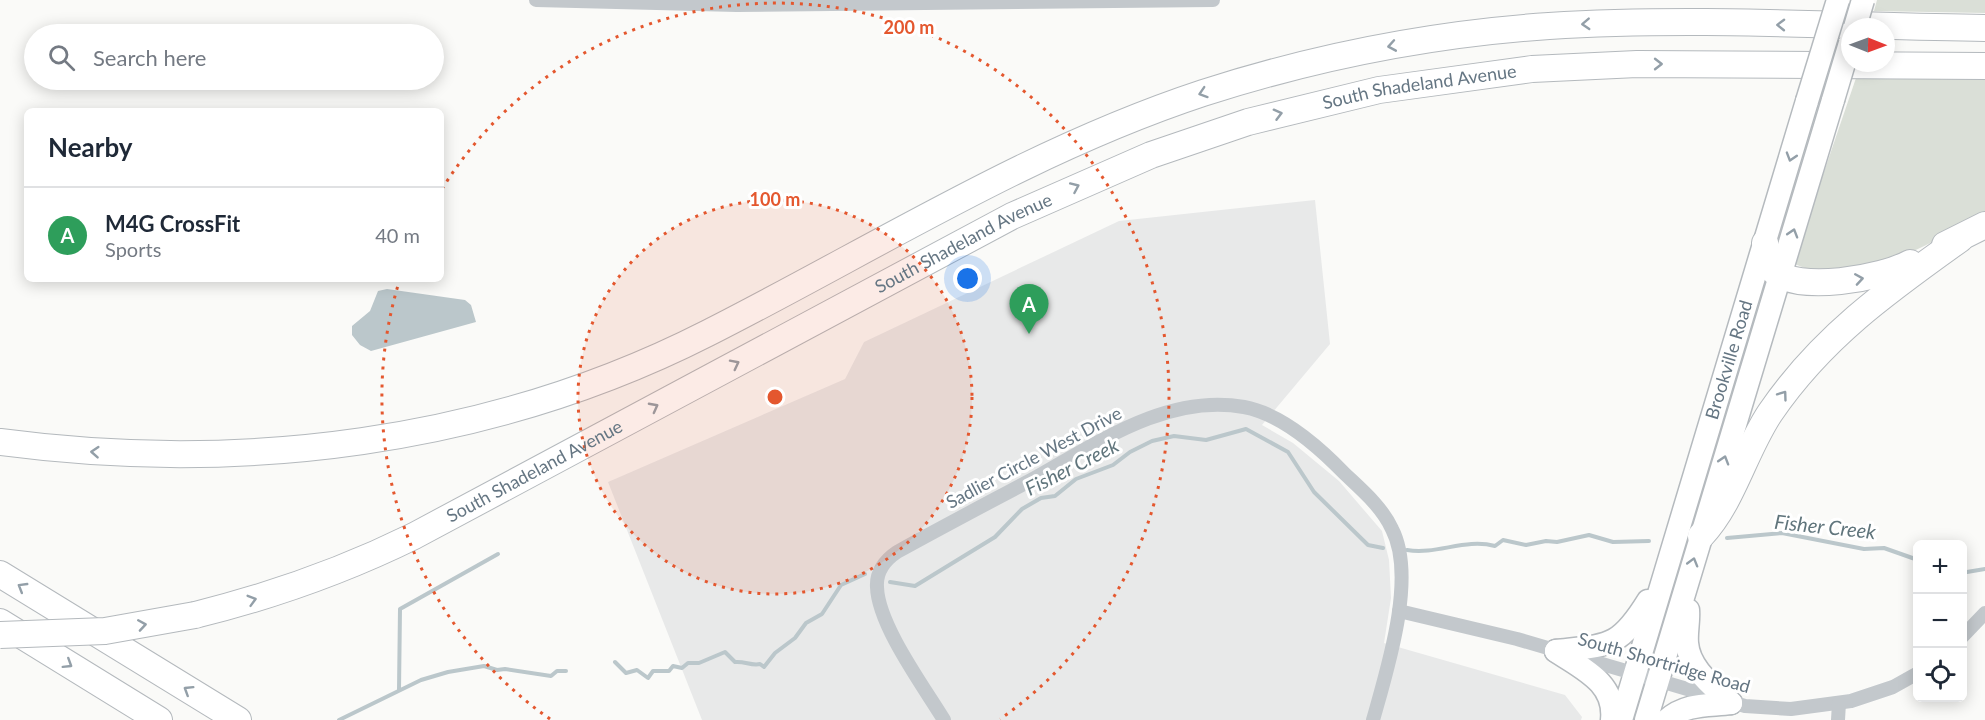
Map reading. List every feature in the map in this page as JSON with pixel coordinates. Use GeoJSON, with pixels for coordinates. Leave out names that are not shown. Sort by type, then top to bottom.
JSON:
{"type":"FeatureCollection","features":[{"type":"Feature","properties":{"kind":"highway"},"geometry":{"type":"LineString","coordinates":[[0,442],[106,453],[247,454],[389,437],[505,411],[584,386],[686,344],[992,181],[1074,142],[1222,87],[1363,51],[1485,32],[1596,24],[1985,28]]}},
{"type":"Feature","properties":{"kind":"highway","name":"South Shadeland Avenue"},"geometry":{"type":"LineString","coordinates":[[0,635],[105,631],[195,615],[275,594],[365,560],[414,536],[1012,216],[1151,155],[1248,122],[1389,88],[1532,69],[1637,64],[1985,66]]}},
{"type":"Feature","properties":{"kind":"highway"},"geometry":{"type":"LineString","coordinates":[[1765,243],[1770,267],[1780,275],[1815,282],[1860,279],[1901,268],[1985,225]]}},
{"type":"Feature","properties":{"kind":"highway"},"geometry":{"type":"LineString","coordinates":[[1701,536],[1716,519],[1753,441],[1769,415],[1806,366],[1831,339],[1867,307],[1960,239]]}},
{"type":"Feature","properties":{"kind":"highway"},"geometry":{"type":"LineString","coordinates":[[0,574],[238,720]]}},
{"type":"Feature","properties":{"kind":"highway"},"geometry":{"type":"LineString","coordinates":[[0,622],[159,720]]}},
{"type":"Feature","properties":{"kind":"main road","name":"Brookville Road"},"geometry":{"type":"LineString","coordinates":[[1621,720],[1838,0]]}},
{"type":"Feature","properties":{"kind":"main road"},"geometry":{"type":"LineString","coordinates":[[1858,18],[1863,0]]}},
{"type":"Feature","properties":{"kind":"main road","name":"Brookville Road"},"geometry":{"type":"LineString","coordinates":[[1646,720],[1841,72]]}},
{"type":"Feature","properties":{"kind":"main road"},"geometry":{"type":"LineString","coordinates":[[1556,651],[1607,645],[1623,636],[1635,624],[1663,577]]}},
{"type":"Feature","properties":{"kind":"main road"},"geometry":{"type":"LineString","coordinates":[[1686,589],[1689,656],[1698,671],[1731,703]]}},
{"type":"Feature","properties":{"kind":"main road"},"geometry":{"type":"LineString","coordinates":[[1556,651],[1596,677],[1602,684],[1612,702],[1612,720]]}},
{"type":"Feature","properties":{"kind":"main road"},"geometry":{"type":"LineString","coordinates":[[1667,720],[1680,711],[1700,704],[1731,703]]}},
{"type":"Feature","properties":{"kind":"street"},"geometry":{"type":"LineString","coordinates":[[536,0],[749,4],[1213,0]]}},
{"type":"Feature","properties":{"kind":"street","name":"Sadlier Circle West Drive"},"geometry":{"type":"LineString","coordinates":[[944,720],[896,642],[878,597],[879,574],[884,564],[897,552],[1123,430],[1168,412],[1223,405],[1261,412],[1283,423],[1333,462],[1376,505],[1393,529],[1400,570],[1399,611],[1373,720]]}},
{"type":"Feature","properties":{"kind":"street","name":"South Shortridge Road"},"geometry":{"type":"LineString","coordinates":[[1399,611],[1658,679],[1731,703],[1791,709],[1839,703],[1871,695],[1913,675]]}},
{"type":"Feature","properties":{"kind":"street"},"geometry":{"type":"LineString","coordinates":[[1967,632],[1985,613]]}},
{"type":"Feature","properties":{"kind":"street"},"geometry":{"type":"LineString","coordinates":[[1838,720],[1839,703]]}},
{"type":"Feature","properties":{"kind":"shaded area"},"geometry":{"type":"Polygon","coordinates":[[[1877,0],[1985,0],[1985,13],[1874,11],[1877,0]]]}},
{"type":"Feature","properties":{"kind":"shaded area"},"geometry":{"type":"Polygon","coordinates":[[[1856,78],[1985,78],[1985,214],[1917,250],[1892,260],[1866,268],[1841,272],[1816,271],[1793,263],[1856,78]]]}},
{"type":"Feature","properties":{"kind":"shaded area"},"geometry":{"type":"Polygon","coordinates":[[[1315,200],[1330,344],[1262,425],[1293,443],[1339,481],[1382,531],[1389,560],[1391,598],[1384,643],[1565,695],[1582,717],[1581,720],[702,720],[608,482],[845,379],[864,342],[1119,221],[1315,200]]]}},
{"type":"Feature","properties":{"kind":"shaded area"},"geometry":{"type":"Polygon","coordinates":[[[387,289],[465,300],[471,305],[476,322],[371,351],[360,345],[352,335],[352,326],[370,311],[378,291],[387,289]]]}},
{"type":"Feature","properties":{"kind":"waterway","name":"Fisher Creek"},"geometry":{"type":"LineString","coordinates":[[890,582],[915,586],[995,537],[1022,509],[1041,498],[1055,496],[1076,479],[1113,465],[1130,452],[1152,441],[1174,436],[1206,440],[1246,429],[1288,452],[1314,492],[1368,545],[1383,548]]}},
{"type":"Feature","properties":{"kind":"waterway","name":"Fisher Creek"},"geometry":{"type":"LineString","coordinates":[[1727,538],[1782,533],[1864,549],[1884,548],[1913,558]]}},
{"type":"Feature","properties":{"kind":"waterway","name":"Fisher Creek"},"geometry":{"type":"LineString","coordinates":[[1407,550],[1418,551],[1473,544],[1495,546],[1503,540],[1526,545],[1546,541],[1557,542],[1589,535],[1613,542],[1649,541]]}},
{"type":"Feature","properties":{"kind":"waterway"},"geometry":{"type":"LineString","coordinates":[[399,690],[400,609],[498,554]]}},
{"type":"Feature","properties":{"kind":"waterway","name":"Fisher Creek"},"geometry":{"type":"LineString","coordinates":[[1967,572],[1985,569]]}},
{"type":"Feature","properties":{"kind":"waterway","name":"Fisher Creek"},"geometry":{"type":"LineString","coordinates":[[615,662],[626,673],[637,670],[648,678],[653,671],[669,671],[673,666],[682,668],[688,663],[699,663],[725,652],[735,662],[760,664],[764,667],[775,653],[795,638],[806,623],[822,614],[841,585],[865,574]]}},
{"type":"Feature","properties":{"kind":"waterway","name":"Fisher Creek"},"geometry":{"type":"LineString","coordinates":[[339,720],[421,680],[448,672],[484,666],[497,670],[505,669],[551,676],[557,671],[566,671]]}},
{"type":"Feature","properties":{"kind":"place","name":"M4G CrossFit"},"geometry":{"type":"Point","coordinates":[1029,334]}}]}
